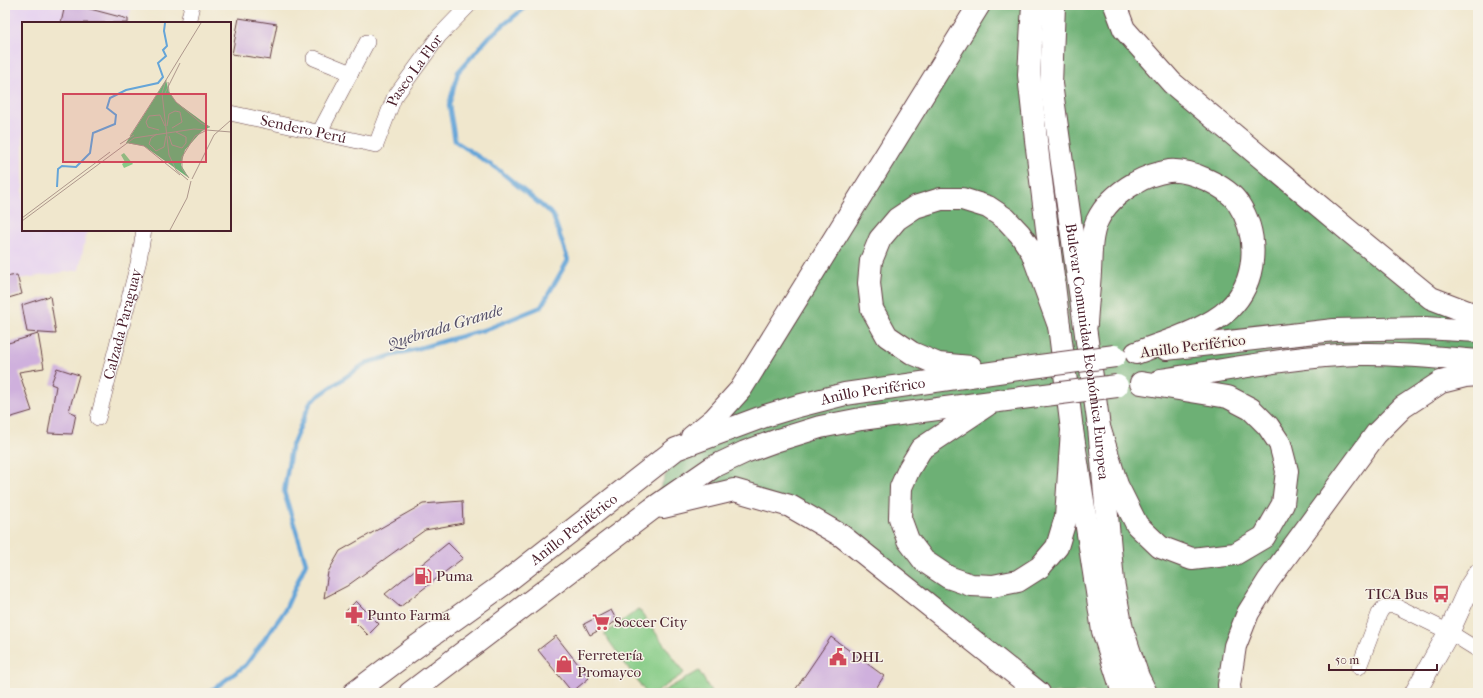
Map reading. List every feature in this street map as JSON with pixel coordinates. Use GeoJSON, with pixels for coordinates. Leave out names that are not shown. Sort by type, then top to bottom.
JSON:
{"type":"FeatureCollection","features":[{"type":"Feature","properties":{"kind":"main road"},"geometry":{"type":"LineString","coordinates":[[676,449],[714,419],[741,389],[979,5]]}},
{"type":"Feature","properties":{"kind":"main road","name":"Bulevar Comunidad Económica Europea"},"geometry":{"type":"LineString","coordinates":[[1033,5],[1029,75],[1072,430],[1103,632],[1124,693]]}},
{"type":"Feature","properties":{"kind":"main road","name":"Bulevar Comunidad Económica Europea"},"geometry":{"type":"LineString","coordinates":[[1054,5],[1051,84],[1086,324],[1099,427],[1113,582],[1122,629],[1138,677],[1146,693]]}},
{"type":"Feature","properties":{"kind":"main road"},"geometry":{"type":"LineString","coordinates":[[1115,5],[1124,29],[1172,83],[1431,298],[1478,316]]}},
{"type":"Feature","properties":{"kind":"main road"},"geometry":{"type":"LineString","coordinates":[[1086,324],[1092,245],[1097,222],[1106,206],[1124,189],[1146,177],[1170,171],[1197,175],[1220,186],[1238,202],[1248,222],[1253,244],[1251,270],[1243,291],[1229,310],[1206,326],[1126,354]]}},
{"type":"Feature","properties":{"kind":"main road"},"geometry":{"type":"LineString","coordinates":[[1002,370],[938,364],[912,353],[887,336],[872,309],[869,283],[871,261],[880,239],[897,219],[915,207],[941,199],[962,199],[988,207],[1006,219],[1020,234],[1032,252],[1059,326]]}},
{"type":"Feature","properties":{"kind":"main road","name":"Anillo Periférico"},"geometry":{"type":"LineString","coordinates":[[354,693],[501,586],[676,449],[765,416],[845,394],[1002,370],[1126,354],[1334,330],[1424,328],[1478,331]]}},
{"type":"Feature","properties":{"kind":"main road","name":"Anillo Periférico"},"geometry":{"type":"LineString","coordinates":[[410,693],[652,509],[713,467],[745,452],[778,440],[820,428],[861,419],[1141,383],[1316,357],[1361,354],[1414,355],[1478,362]]}},
{"type":"Feature","properties":{"kind":"main road"},"geometry":{"type":"LineString","coordinates":[[1230,693],[1229,686],[1235,646],[1248,613],[1268,581],[1376,434],[1403,407],[1441,382],[1465,376],[1478,375]]}},
{"type":"Feature","properties":{"kind":"main road"},"geometry":{"type":"LineString","coordinates":[[1099,427],[1117,485],[1137,525],[1160,546],[1192,559],[1235,554],[1264,537],[1283,504],[1287,471],[1280,444],[1268,426],[1251,409],[1228,396],[1141,383]]}},
{"type":"Feature","properties":{"kind":"main road"},"geometry":{"type":"LineString","coordinates":[[992,402],[921,449],[908,469],[901,488],[900,518],[908,540],[924,561],[948,576],[971,585],[993,586],[1018,581],[1040,567],[1057,546],[1066,516],[1072,430]]}},
{"type":"Feature","properties":{"kind":"main road"},"geometry":{"type":"LineString","coordinates":[[652,509],[734,490],[790,506],[842,536],[1039,693]]}},
{"type":"Feature","properties":{"kind":"main road"},"geometry":{"type":"LineString","coordinates":[[1415,693],[1449,632],[1469,588],[1478,574]]}},
{"type":"Feature","properties":{"kind":"street"},"geometry":{"type":"LineString","coordinates":[[188,22],[192,5]]}},
{"type":"Feature","properties":{"kind":"street","name":"Paseo La Flor"},"geometry":{"type":"LineString","coordinates":[[376,145],[394,98],[439,36],[469,5]]}},
{"type":"Feature","properties":{"kind":"street"},"geometry":{"type":"LineString","coordinates":[[319,132],[367,42]]}},
{"type":"Feature","properties":{"kind":"street"},"geometry":{"type":"LineString","coordinates":[[314,58],[351,73]]}},
{"type":"Feature","properties":{"kind":"street","name":"Sendero Perú"},"geometry":{"type":"LineString","coordinates":[[231,113],[376,145]]}},
{"type":"Feature","properties":{"kind":"street","name":"Calzada Paraguay"},"geometry":{"type":"LineString","coordinates":[[98,418],[139,260],[144,231]]}},
{"type":"Feature","properties":{"kind":"street"},"geometry":{"type":"LineString","coordinates":[[1359,666],[1379,614],[1383,607],[1389,605],[1398,607],[1449,632],[1478,650]]}},
{"type":"Feature","properties":{"kind":"shaded area"},"geometry":{"type":"Polygon","coordinates":[[[5,5],[132,5],[128,22],[22,22],[22,231],[87,231],[79,270],[5,281],[5,5]]]}},
{"type":"Feature","properties":{"kind":"green space"},"geometry":{"type":"Polygon","coordinates":[[[979,5],[1115,5],[1124,29],[1349,231],[1478,316],[1478,375],[1403,407],[1268,581],[1230,693],[1039,693],[842,536],[734,490],[652,509],[676,449],[714,419],[979,5]]]}},
{"type":"Feature","properties":{"kind":"green space"},"geometry":{"type":"Polygon","coordinates":[[[639,609],[684,673],[655,693],[646,693],[604,634],[639,609]]]}},
{"type":"Feature","properties":{"kind":"green space"},"geometry":{"type":"Polygon","coordinates":[[[699,671],[712,693],[660,693],[699,671]]]}},
{"type":"Feature","properties":{"kind":"building"},"geometry":{"type":"Polygon","coordinates":[[[65,5],[75,5],[128,19],[128,22],[61,22],[65,5]]]}},
{"type":"Feature","properties":{"kind":"building"},"geometry":{"type":"Polygon","coordinates":[[[239,18],[277,24],[270,60],[232,54],[239,18]]]}},
{"type":"Feature","properties":{"kind":"building"},"geometry":{"type":"Polygon","coordinates":[[[17,275],[22,294],[5,299],[5,277],[17,275]]]}},
{"type":"Feature","properties":{"kind":"building"},"geometry":{"type":"Polygon","coordinates":[[[50,296],[56,334],[27,332],[22,305],[50,296]]]}},
{"type":"Feature","properties":{"kind":"building"},"geometry":{"type":"Polygon","coordinates":[[[38,334],[44,368],[19,372],[32,411],[5,419],[5,344],[38,334]]]}},
{"type":"Feature","properties":{"kind":"building"},"geometry":{"type":"Polygon","coordinates":[[[57,368],[79,375],[69,411],[76,414],[72,434],[48,433],[56,386],[51,384],[57,368]]]}},
{"type":"Feature","properties":{"kind":"building"},"geometry":{"type":"Polygon","coordinates":[[[462,501],[463,523],[425,530],[347,586],[324,598],[328,572],[340,551],[423,504],[462,501]]]}},
{"type":"Feature","properties":{"kind":"building","name":"Puma"},"geometry":{"type":"Polygon","coordinates":[[[448,543],[463,558],[400,607],[385,594],[448,543]]]}},
{"type":"Feature","properties":{"kind":"building"},"geometry":{"type":"Polygon","coordinates":[[[356,601],[379,624],[368,635],[345,612],[356,601]]]}},
{"type":"Feature","properties":{"kind":"building","name":"Soccer City"},"geometry":{"type":"Polygon","coordinates":[[[611,610],[617,621],[590,635],[584,624],[611,610]]]}},
{"type":"Feature","properties":{"kind":"building","name":"Ferretería Promayco"},"geometry":{"type":"Polygon","coordinates":[[[556,636],[589,678],[572,692],[538,650],[556,636]]]}},
{"type":"Feature","properties":{"kind":"building","name":"DHL"},"geometry":{"type":"Polygon","coordinates":[[[831,637],[884,676],[873,693],[793,693],[831,637]]]}},
{"type":"Feature","properties":{"kind":"waterway","name":"Quebrada Grande"},"geometry":{"type":"LineString","coordinates":[[208,693],[246,665],[284,612],[306,563],[284,492],[291,448],[311,401],[366,363],[487,329],[541,307],[568,260],[553,215],[500,171],[455,141],[449,105],[458,72],[490,36],[528,5]]}},
{"type":"Feature","properties":{"kind":"place","name":"Puma"},"geometry":{"type":"Point","coordinates":[423,576]}},
{"type":"Feature","properties":{"kind":"place","name":"TICA Bus"},"geometry":{"type":"Point","coordinates":[1441,594]}},
{"type":"Feature","properties":{"kind":"place","name":"Punto Farma"},"geometry":{"type":"Point","coordinates":[354,615]}},
{"type":"Feature","properties":{"kind":"place","name":"Soccer City"},"geometry":{"type":"Point","coordinates":[601,622]}},
{"type":"Feature","properties":{"kind":"place","name":"DHL"},"geometry":{"type":"Point","coordinates":[838,657]}},
{"type":"Feature","properties":{"kind":"place","name":"Ferretería Promayco"},"geometry":{"type":"Point","coordinates":[564,664]}}]}
